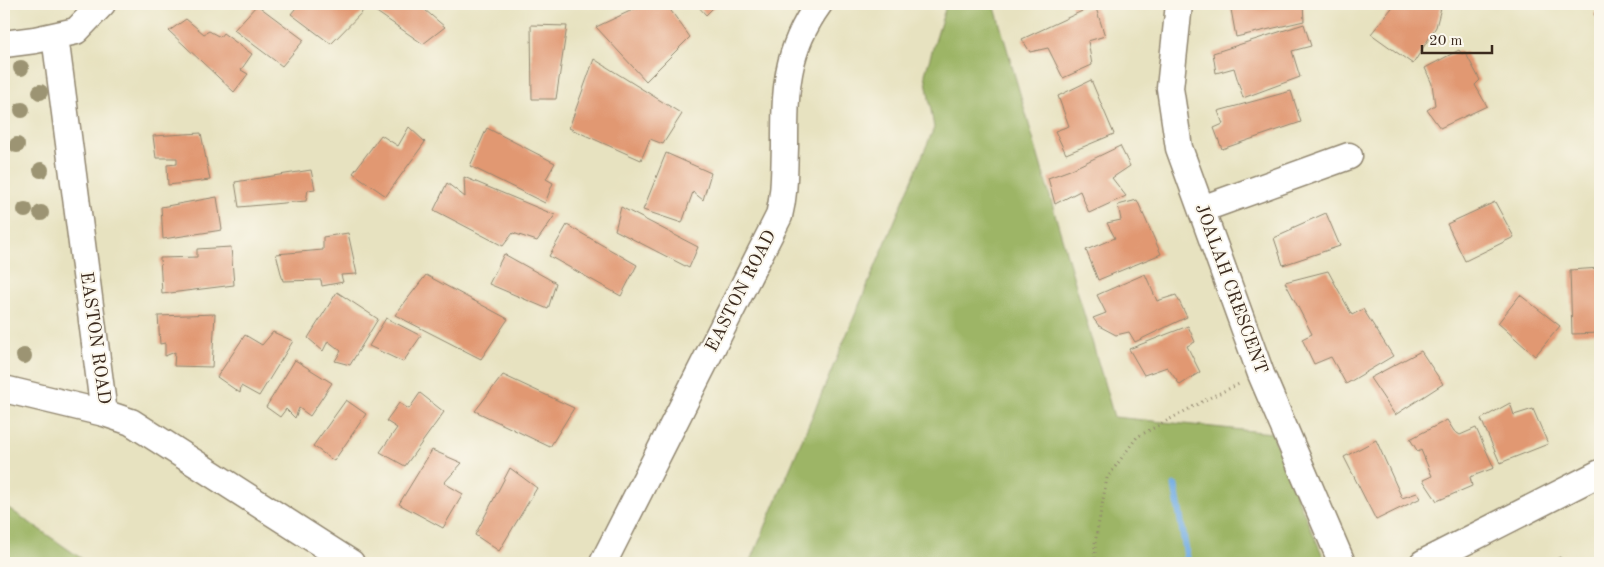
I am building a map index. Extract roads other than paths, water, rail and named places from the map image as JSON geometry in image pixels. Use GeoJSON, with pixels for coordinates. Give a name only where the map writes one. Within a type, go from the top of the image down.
{"type":"FeatureCollection","features":[{"type":"Feature","properties":{"kind":"street"},"geometry":{"type":"LineString","coordinates":[[4,44],[76,31],[102,4]]}},
{"type":"Feature","properties":{"kind":"street","name":"EASTON ROAD"},"geometry":{"type":"LineString","coordinates":[[603,563],[779,216],[784,195],[788,75],[793,52],[807,20],[818,4]]}},
{"type":"Feature","properties":{"kind":"street","name":"JOALAH CRESCENT"},"geometry":{"type":"LineString","coordinates":[[1179,4],[1170,88],[1179,148],[1261,374],[1342,563]]}},
{"type":"Feature","properties":{"kind":"street","name":"EASTON ROAD"},"geometry":{"type":"LineString","coordinates":[[55,36],[104,412],[131,422],[351,563]]}},
{"type":"Feature","properties":{"kind":"street"},"geometry":{"type":"LineString","coordinates":[[1202,209],[1350,156]]}},
{"type":"Feature","properties":{"kind":"street"},"geometry":{"type":"LineString","coordinates":[[4,389],[104,412]]}},
{"type":"Feature","properties":{"kind":"street"},"geometry":{"type":"LineString","coordinates":[[1423,563],[1600,473]]}},
{"type":"Feature","properties":{"kind":"waterway"},"geometry":{"type":"LineString","coordinates":[[1175,486],[1188,563]]}}]}
